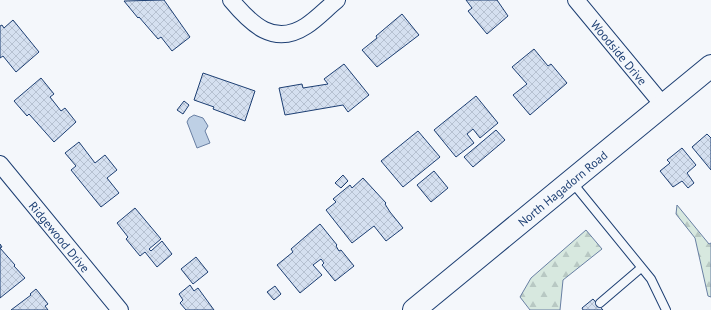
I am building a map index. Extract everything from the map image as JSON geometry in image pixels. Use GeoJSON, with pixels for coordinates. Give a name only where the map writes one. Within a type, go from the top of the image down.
{"type":"FeatureCollection","features":[{"type":"Feature","properties":{"kind":"street"},"geometry":{"type":"LineString","coordinates":[[231,0],[248,20],[265,32],[285,34],[305,26],[337,0]]}},
{"type":"Feature","properties":{"kind":"street","name":"Woodside Drive"},"geometry":{"type":"LineString","coordinates":[[576,0],[663,105]]}},
{"type":"Feature","properties":{"kind":"street","name":"North Hagadorn Road"},"geometry":{"type":"LineString","coordinates":[[414,310],[711,66]]}},
{"type":"Feature","properties":{"kind":"street","name":"Ridgewood Drive"},"geometry":{"type":"LineString","coordinates":[[0,164],[120,310]]}},
{"type":"Feature","properties":{"kind":"lane"},"geometry":{"type":"LineString","coordinates":[[571,181],[651,279],[666,310]]}},
{"type":"Feature","properties":{"kind":"lane"},"geometry":{"type":"LineString","coordinates":[[600,303],[641,268]]}},
{"type":"Feature","properties":{"kind":"green space"},"geometry":{"type":"Polygon","coordinates":[[[677,205],[709,244],[711,243],[711,297],[708,296],[695,238],[676,214],[677,205]]]}},
{"type":"Feature","properties":{"kind":"green space"},"geometry":{"type":"Polygon","coordinates":[[[586,230],[602,249],[563,280],[560,310],[530,310],[520,297],[531,278],[586,230]]]}},
{"type":"Feature","properties":{"kind":"water"},"geometry":{"type":"Polygon","coordinates":[[[194,115],[203,118],[208,126],[205,131],[210,143],[197,148],[187,122],[189,118],[194,115]]]}},
{"type":"Feature","properties":{"kind":"building"},"geometry":{"type":"Polygon","coordinates":[[[164,0],[190,37],[172,51],[161,37],[158,39],[124,1],[164,0]]]}},
{"type":"Feature","properties":{"kind":"building"},"geometry":{"type":"Polygon","coordinates":[[[466,0],[497,0],[508,16],[487,34],[468,11],[472,8],[466,0]]]}},
{"type":"Feature","properties":{"kind":"building"},"geometry":{"type":"Polygon","coordinates":[[[402,14],[419,35],[377,67],[362,50],[402,14]]]}},
{"type":"Feature","properties":{"kind":"building"},"geometry":{"type":"Polygon","coordinates":[[[13,20],[39,52],[16,72],[3,56],[0,58],[0,26],[2,25],[4,28],[13,20]]]}},
{"type":"Feature","properties":{"kind":"building"},"geometry":{"type":"Polygon","coordinates":[[[534,49],[548,66],[551,64],[567,83],[530,115],[513,95],[527,84],[512,67],[534,49]]]}},
{"type":"Feature","properties":{"kind":"building"},"geometry":{"type":"Polygon","coordinates":[[[344,64],[369,95],[348,112],[343,105],[285,115],[279,88],[302,84],[303,88],[328,84],[324,79],[344,64]]]}},
{"type":"Feature","properties":{"kind":"building"},"geometry":{"type":"Polygon","coordinates":[[[203,73],[255,91],[245,121],[194,100],[203,73]]]}},
{"type":"Feature","properties":{"kind":"building"},"geometry":{"type":"Polygon","coordinates":[[[41,78],[54,94],[50,97],[61,111],[65,108],[76,122],[54,142],[29,114],[27,116],[14,101],[41,78]]]}},
{"type":"Feature","properties":{"kind":"building"},"geometry":{"type":"Polygon","coordinates":[[[476,96],[498,123],[480,138],[473,129],[467,134],[474,143],[456,157],[434,130],[476,96]]]}},
{"type":"Feature","properties":{"kind":"building"},"geometry":{"type":"Polygon","coordinates":[[[184,101],[189,105],[183,114],[177,110],[184,101]]]}},
{"type":"Feature","properties":{"kind":"building"},"geometry":{"type":"Polygon","coordinates":[[[496,130],[505,140],[473,167],[464,157],[496,130]]]}},
{"type":"Feature","properties":{"kind":"building"},"geometry":{"type":"Polygon","coordinates":[[[418,131],[440,157],[403,187],[381,161],[418,131]]]}},
{"type":"Feature","properties":{"kind":"building"},"geometry":{"type":"Polygon","coordinates":[[[707,134],[711,138],[711,170],[692,147],[707,134]]]}},
{"type":"Feature","properties":{"kind":"building"},"geometry":{"type":"Polygon","coordinates":[[[79,142],[95,163],[105,155],[117,170],[107,178],[119,193],[101,207],[71,170],[76,166],[65,153],[79,142]]]}},
{"type":"Feature","properties":{"kind":"building"},"geometry":{"type":"Polygon","coordinates":[[[682,148],[696,165],[687,173],[694,183],[688,188],[682,181],[673,187],[660,171],[670,163],[667,160],[682,148]]]}},
{"type":"Feature","properties":{"kind":"building"},"geometry":{"type":"Polygon","coordinates":[[[434,171],[448,188],[431,202],[417,185],[434,171]]]}},
{"type":"Feature","properties":{"kind":"building"},"geometry":{"type":"Polygon","coordinates":[[[343,175],[348,181],[341,188],[335,183],[343,175]]]}},
{"type":"Feature","properties":{"kind":"building"},"geometry":{"type":"Polygon","coordinates":[[[363,178],[386,203],[385,204],[390,212],[403,228],[386,241],[374,226],[352,243],[326,210],[336,202],[333,199],[350,185],[352,188],[363,178]]]}},
{"type":"Feature","properties":{"kind":"building"},"geometry":{"type":"Polygon","coordinates":[[[135,208],[161,239],[149,249],[151,251],[162,241],[172,254],[157,267],[145,252],[140,256],[126,239],[128,237],[117,223],[135,208]]]}},
{"type":"Feature","properties":{"kind":"building"},"geometry":{"type":"Polygon","coordinates":[[[320,224],[337,245],[336,246],[339,251],[341,250],[354,266],[335,281],[322,265],[324,263],[321,259],[313,265],[322,275],[300,293],[277,265],[293,252],[291,249],[320,224]]]}},
{"type":"Feature","properties":{"kind":"building"},"geometry":{"type":"Polygon","coordinates":[[[0,248],[25,278],[0,298],[0,248]]]}},
{"type":"Feature","properties":{"kind":"building"},"geometry":{"type":"Polygon","coordinates":[[[196,257],[208,272],[193,284],[181,269],[196,257]]]}},
{"type":"Feature","properties":{"kind":"building"},"geometry":{"type":"Polygon","coordinates":[[[190,285],[194,291],[198,288],[214,310],[186,310],[180,303],[183,300],[179,294],[190,285]]]}},
{"type":"Feature","properties":{"kind":"building"},"geometry":{"type":"Polygon","coordinates":[[[275,286],[281,294],[274,300],[267,292],[275,286]]]}},
{"type":"Feature","properties":{"kind":"building"},"geometry":{"type":"Polygon","coordinates":[[[36,289],[48,304],[45,306],[48,310],[11,310],[31,295],[30,294],[36,289]]]}},
{"type":"Feature","properties":{"kind":"building"},"geometry":{"type":"Polygon","coordinates":[[[593,299],[603,310],[583,310],[582,308],[593,299]]]}}]}
